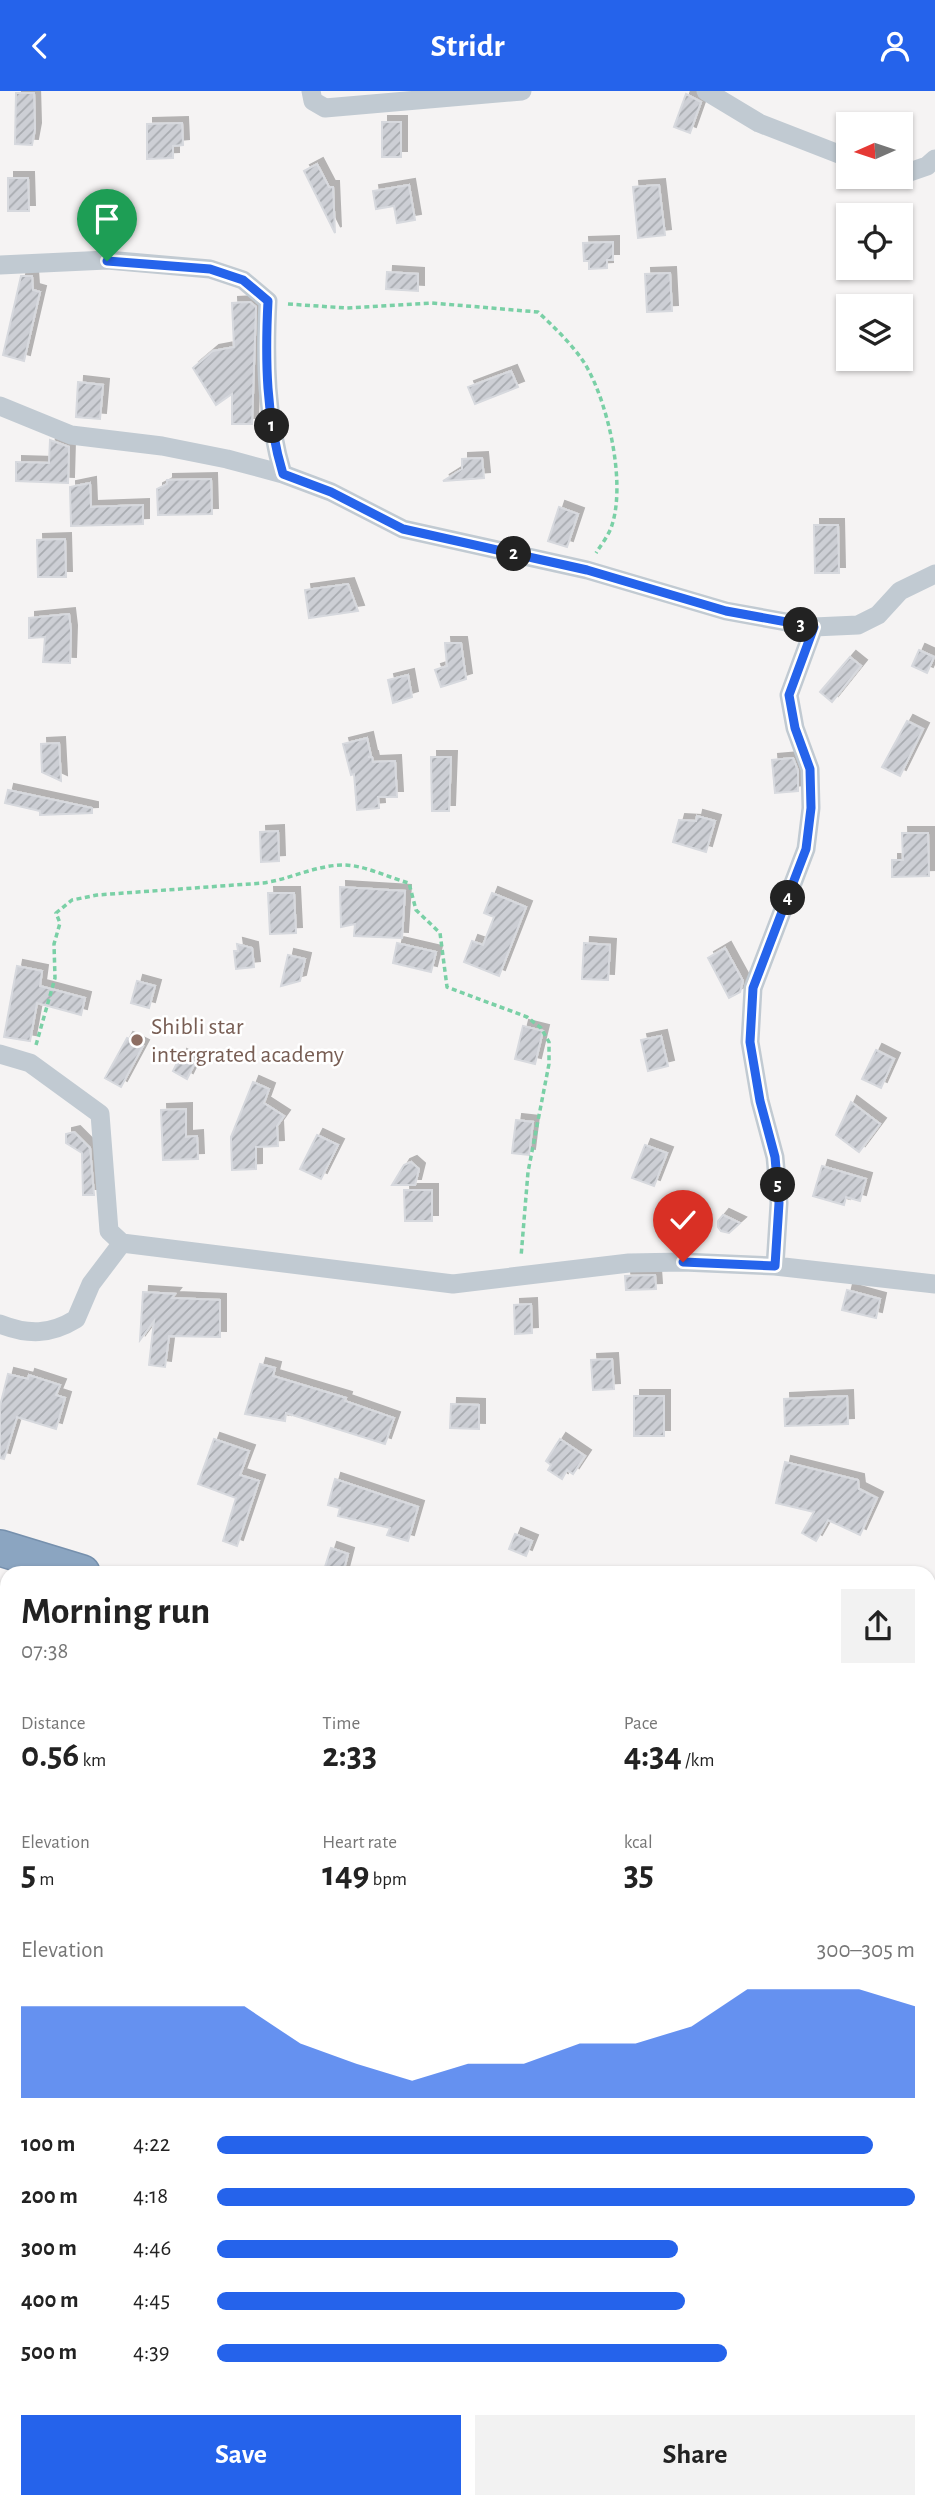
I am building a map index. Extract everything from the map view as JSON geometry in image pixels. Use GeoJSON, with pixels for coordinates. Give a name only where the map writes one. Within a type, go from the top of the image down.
{"type":"FeatureCollection","features":[{"type":"Feature","properties":{"kind":"highway"},"geometry":{"type":"LineString","coordinates":[[0,1548],[59,1566]]}},
{"type":"Feature","properties":{"kind":"street"},"geometry":{"type":"LineString","coordinates":[[311,91],[313,101],[325,109],[522,91]]}},
{"type":"Feature","properties":{"kind":"street"},"geometry":{"type":"LineString","coordinates":[[706,91],[759,123],[836,153]]}},
{"type":"Feature","properties":{"kind":"street"},"geometry":{"type":"LineString","coordinates":[[914,170],[927,166],[935,159]]}},
{"type":"Feature","properties":{"kind":"street"},"geometry":{"type":"LineString","coordinates":[[0,265],[107,261],[210,269],[243,280],[268,301],[267,368],[274,445],[283,474]]}},
{"type":"Feature","properties":{"kind":"street"},"geometry":{"type":"LineString","coordinates":[[0,406],[71,435],[176,449],[283,474],[331,492],[403,529],[587,570],[726,611],[814,627],[858,625],[878,615],[900,591],[935,574]]}},
{"type":"Feature","properties":{"kind":"street"},"geometry":{"type":"LineString","coordinates":[[775,1266],[779,1203],[775,1157],[760,1101],[750,1042],[753,988],[806,849],[811,808],[810,769],[795,728],[789,695],[814,627]]}},
{"type":"Feature","properties":{"kind":"street"},"geometry":{"type":"LineString","coordinates":[[0,1054],[30,1063],[100,1114],[109,1231],[122,1243],[453,1284],[629,1263],[775,1266],[935,1284]]}},
{"type":"Feature","properties":{"kind":"street"},"geometry":{"type":"LineString","coordinates":[[0,1324],[17,1331],[44,1333],[76,1319],[91,1285],[122,1243]]}},
{"type":"Feature","properties":{"kind":"path"},"geometry":{"type":"LineString","coordinates":[[268,301],[301,307],[347,308],[432,303],[538,312],[585,364],[605,416],[614,450],[618,485],[612,526],[587,570]]}},
{"type":"Feature","properties":{"kind":"path"},"geometry":{"type":"LineString","coordinates":[[30,1063],[55,978],[54,944],[60,923],[56,913],[72,900],[97,895],[263,883],[291,879],[305,871],[346,865],[409,883],[416,910],[440,933],[447,987],[527,1017],[541,1028],[549,1042],[549,1064],[528,1172],[517,1278]]}},
{"type":"Feature","properties":{"kind":"building"},"geometry":{"type":"Polygon","coordinates":[[[16,93],[34,93],[35,129],[32,145],[15,144],[16,93]]]}},
{"type":"Feature","properties":{"kind":"building"},"geometry":{"type":"Polygon","coordinates":[[[686,94],[701,102],[690,133],[674,127],[686,94]]]}},
{"type":"Feature","properties":{"kind":"building"},"geometry":{"type":"Polygon","coordinates":[[[382,122],[401,122],[401,157],[382,157],[382,122]]]}},
{"type":"Feature","properties":{"kind":"building"},"geometry":{"type":"Polygon","coordinates":[[[182,123],[183,145],[173,146],[173,158],[147,159],[147,124],[182,123]]]}},
{"type":"Feature","properties":{"kind":"building"},"geometry":{"type":"Polygon","coordinates":[[[317,164],[329,187],[333,187],[335,233],[304,171],[317,164]]]}},
{"type":"Feature","properties":{"kind":"building"},"geometry":{"type":"Polygon","coordinates":[[[8,178],[28,178],[29,211],[8,211],[8,178]]]}},
{"type":"Feature","properties":{"kind":"building"},"geometry":{"type":"Polygon","coordinates":[[[409,185],[415,220],[397,223],[394,206],[376,209],[373,191],[409,185]]]}},
{"type":"Feature","properties":{"kind":"building"},"geometry":{"type":"Polygon","coordinates":[[[659,185],[665,235],[638,238],[633,187],[659,185]]]}},
{"type":"Feature","properties":{"kind":"building"},"geometry":{"type":"Polygon","coordinates":[[[613,242],[613,260],[607,260],[607,268],[589,269],[589,261],[584,261],[583,243],[613,242]]]}},
{"type":"Feature","properties":{"kind":"building"},"geometry":{"type":"Polygon","coordinates":[[[387,272],[418,274],[418,291],[386,289],[387,272]]]}},
{"type":"Feature","properties":{"kind":"building"},"geometry":{"type":"Polygon","coordinates":[[[670,273],[672,311],[647,312],[645,274],[670,273]]]}},
{"type":"Feature","properties":{"kind":"building"},"geometry":{"type":"Polygon","coordinates":[[[21,276],[32,276],[33,290],[40,292],[24,361],[3,355],[21,276]]]}},
{"type":"Feature","properties":{"kind":"building"},"geometry":{"type":"Polygon","coordinates":[[[250,302],[256,307],[252,424],[232,424],[232,394],[216,405],[193,368],[213,351],[234,347],[232,303],[250,302]]]}},
{"type":"Feature","properties":{"kind":"building"},"geometry":{"type":"Polygon","coordinates":[[[511,371],[518,387],[475,404],[468,387],[511,371]]]}},
{"type":"Feature","properties":{"kind":"building"},"geometry":{"type":"Polygon","coordinates":[[[78,382],[103,385],[100,419],[76,417],[78,382]]]}},
{"type":"Feature","properties":{"kind":"building"},"geometry":{"type":"Polygon","coordinates":[[[50,440],[69,447],[68,483],[16,481],[16,462],[49,463],[50,440]]]}},
{"type":"Feature","properties":{"kind":"building"},"geometry":{"type":"Polygon","coordinates":[[[482,458],[484,478],[443,481],[462,469],[462,459],[482,458]]]}},
{"type":"Feature","properties":{"kind":"building"},"geometry":{"type":"Polygon","coordinates":[[[211,479],[212,514],[158,515],[157,489],[167,484],[167,480],[211,479]]]}},
{"type":"Feature","properties":{"kind":"building"},"geometry":{"type":"Polygon","coordinates":[[[90,483],[91,507],[143,505],[143,524],[71,526],[70,487],[90,483]]]}},
{"type":"Feature","properties":{"kind":"building"},"geometry":{"type":"Polygon","coordinates":[[[559,507],[578,514],[567,547],[548,541],[559,507]]]}},
{"type":"Feature","properties":{"kind":"building"},"geometry":{"type":"Polygon","coordinates":[[[814,525],[838,525],[839,573],[815,573],[814,525]]]}},
{"type":"Feature","properties":{"kind":"building"},"geometry":{"type":"Polygon","coordinates":[[[65,539],[66,577],[38,577],[37,540],[65,539]]]}},
{"type":"Feature","properties":{"kind":"building"},"geometry":{"type":"Polygon","coordinates":[[[348,584],[358,611],[309,618],[305,590],[348,584]]]}},
{"type":"Feature","properties":{"kind":"building"},"geometry":{"type":"Polygon","coordinates":[[[69,614],[70,663],[43,662],[45,637],[29,638],[29,618],[69,614]]]}},
{"type":"Feature","properties":{"kind":"building"},"geometry":{"type":"Polygon","coordinates":[[[445,643],[461,643],[466,679],[441,687],[435,670],[447,666],[445,643]]]}},
{"type":"Feature","properties":{"kind":"building"},"geometry":{"type":"Polygon","coordinates":[[[919,650],[934,657],[927,673],[912,666],[919,650]]]}},
{"type":"Feature","properties":{"kind":"building"},"geometry":{"type":"Polygon","coordinates":[[[850,657],[861,666],[832,702],[820,692],[850,657]]]}},
{"type":"Feature","properties":{"kind":"building"},"geometry":{"type":"Polygon","coordinates":[[[408,675],[412,697],[393,703],[388,680],[408,675]]]}},
{"type":"Feature","properties":{"kind":"building"},"geometry":{"type":"Polygon","coordinates":[[[907,721],[923,729],[900,776],[882,767],[907,721]]]}},
{"type":"Feature","properties":{"kind":"building"},"geometry":{"type":"Polygon","coordinates":[[[367,738],[371,756],[368,757],[372,757],[373,762],[395,761],[397,797],[378,797],[379,808],[357,810],[354,774],[351,775],[343,744],[367,738]]]}},
{"type":"Feature","properties":{"kind":"building"},"geometry":{"type":"Polygon","coordinates":[[[59,743],[61,781],[42,772],[41,744],[59,743]]]}},
{"type":"Feature","properties":{"kind":"building"},"geometry":{"type":"Polygon","coordinates":[[[431,757],[451,757],[449,811],[432,811],[431,757]]]}},
{"type":"Feature","properties":{"kind":"building"},"geometry":{"type":"Polygon","coordinates":[[[793,758],[798,771],[798,791],[775,793],[772,760],[793,758]]]}},
{"type":"Feature","properties":{"kind":"building"},"geometry":{"type":"Polygon","coordinates":[[[8,790],[92,808],[92,813],[40,815],[40,811],[5,803],[8,790]]]}},
{"type":"Feature","properties":{"kind":"building"},"geometry":{"type":"Polygon","coordinates":[[[697,816],[715,821],[706,852],[673,842],[679,820],[696,821],[697,816]]]}},
{"type":"Feature","properties":{"kind":"building"},"geometry":{"type":"Polygon","coordinates":[[[278,831],[279,861],[261,862],[260,832],[278,831]]]}},
{"type":"Feature","properties":{"kind":"building"},"geometry":{"type":"Polygon","coordinates":[[[902,833],[928,833],[929,876],[892,877],[892,860],[903,860],[902,833]]]}},
{"type":"Feature","properties":{"kind":"building"},"geometry":{"type":"Polygon","coordinates":[[[340,887],[405,891],[402,938],[354,936],[355,924],[341,927],[340,887]]]}},
{"type":"Feature","properties":{"kind":"building"},"geometry":{"type":"Polygon","coordinates":[[[268,893],[294,893],[296,933],[270,934],[268,893]]]}},
{"type":"Feature","properties":{"kind":"building"},"geometry":{"type":"Polygon","coordinates":[[[492,893],[526,907],[499,976],[464,962],[472,941],[483,945],[494,917],[484,913],[492,893]]]}},
{"type":"Feature","properties":{"kind":"building"},"geometry":{"type":"Polygon","coordinates":[[[397,943],[436,952],[431,972],[393,963],[397,943]]]}},
{"type":"Feature","properties":{"kind":"building"},"geometry":{"type":"Polygon","coordinates":[[[584,943],[610,945],[608,980],[582,979],[584,943]]]}},
{"type":"Feature","properties":{"kind":"building"},"geometry":{"type":"Polygon","coordinates":[[[237,944],[252,948],[254,967],[236,969],[234,951],[238,951],[237,944]]]}},
{"type":"Feature","properties":{"kind":"building"},"geometry":{"type":"Polygon","coordinates":[[[725,948],[743,981],[740,992],[729,998],[708,958],[725,948]]]}},
{"type":"Feature","properties":{"kind":"building"},"geometry":{"type":"Polygon","coordinates":[[[288,955],[305,959],[300,981],[281,986],[288,955]]]}},
{"type":"Feature","properties":{"kind":"building"},"geometry":{"type":"Polygon","coordinates":[[[17,966],[42,971],[40,986],[85,998],[81,1015],[37,1003],[30,1041],[4,1037],[17,966]]]}},
{"type":"Feature","properties":{"kind":"building"},"geometry":{"type":"Polygon","coordinates":[[[137,981],[155,986],[149,1008],[131,1003],[137,981]]]}},
{"type":"Feature","properties":{"kind":"building"},"geometry":{"type":"Polygon","coordinates":[[[523,1026],[543,1031],[535,1064],[515,1059],[523,1026]]]}},
{"type":"Feature","properties":{"kind":"building"},"geometry":{"type":"Polygon","coordinates":[[[661,1036],[668,1066],[648,1071],[641,1040],[661,1036]]]}},
{"type":"Feature","properties":{"kind":"building"},"geometry":{"type":"Polygon","coordinates":[[[127,1038],[143,1046],[121,1087],[105,1078],[127,1038]]]}},
{"type":"Feature","properties":{"kind":"building"},"geometry":{"type":"Polygon","coordinates":[[[876,1050],[894,1059],[881,1088],[862,1079],[876,1050]]]}},
{"type":"Feature","properties":{"kind":"building"},"geometry":{"type":"Polygon","coordinates":[[[181,1055],[195,1063],[187,1079],[173,1071],[181,1055]]]}},
{"type":"Feature","properties":{"kind":"building"},"geometry":{"type":"Polygon","coordinates":[[[253,1082],[269,1089],[264,1103],[284,1116],[277,1126],[278,1146],[256,1147],[256,1169],[232,1170],[231,1137],[253,1082]]]}},
{"type":"Feature","properties":{"kind":"building"},"geometry":{"type":"Polygon","coordinates":[[[851,1102],[880,1124],[859,1152],[836,1135],[851,1102]]]}},
{"type":"Feature","properties":{"kind":"building"},"geometry":{"type":"Polygon","coordinates":[[[186,1109],[186,1137],[197,1136],[198,1159],[163,1160],[161,1110],[186,1109]]]}},
{"type":"Feature","properties":{"kind":"building"},"geometry":{"type":"Polygon","coordinates":[[[516,1120],[533,1122],[529,1155],[512,1153],[516,1120]]]}},
{"type":"Feature","properties":{"kind":"building"},"geometry":{"type":"Polygon","coordinates":[[[74,1132],[90,1148],[94,1195],[83,1195],[82,1153],[66,1143],[66,1134],[74,1132]]]}},
{"type":"Feature","properties":{"kind":"building"},"geometry":{"type":"Polygon","coordinates":[[[317,1135],[338,1145],[321,1179],[300,1169],[317,1135]]]}},
{"type":"Feature","properties":{"kind":"building"},"geometry":{"type":"Polygon","coordinates":[[[645,1145],[667,1153],[654,1186],[632,1178],[645,1145]]]}},
{"type":"Feature","properties":{"kind":"building"},"geometry":{"type":"Polygon","coordinates":[[[411,1162],[419,1169],[415,1185],[392,1185],[404,1165],[411,1162]]]}},
{"type":"Feature","properties":{"kind":"building"},"geometry":{"type":"Polygon","coordinates":[[[822,1166],[866,1179],[860,1201],[846,1197],[844,1205],[813,1196],[822,1166]]]}},
{"type":"Feature","properties":{"kind":"building"},"geometry":{"type":"Polygon","coordinates":[[[404,1190],[432,1190],[432,1221],[405,1221],[404,1190]]]}},
{"type":"Feature","properties":{"kind":"building"},"geometry":{"type":"Polygon","coordinates":[[[723,1215],[740,1223],[729,1233],[718,1227],[718,1221],[723,1215]]]}},
{"type":"Feature","properties":{"kind":"building"},"geometry":{"type":"Polygon","coordinates":[[[655,1275],[656,1289],[626,1290],[625,1276],[655,1275]]]}},
{"type":"Feature","properties":{"kind":"building"},"geometry":{"type":"Polygon","coordinates":[[[847,1290],[880,1299],[876,1318],[842,1310],[847,1290]]]}},
{"type":"Feature","properties":{"kind":"building"},"geometry":{"type":"Polygon","coordinates":[[[143,1292],[175,1294],[172,1298],[220,1300],[220,1337],[169,1336],[165,1367],[149,1365],[154,1321],[140,1340],[143,1292]]]}},
{"type":"Feature","properties":{"kind":"building"},"geometry":{"type":"Polygon","coordinates":[[[531,1304],[532,1333],[515,1334],[514,1305],[531,1304]]]}},
{"type":"Feature","properties":{"kind":"building"},"geometry":{"type":"Polygon","coordinates":[[[612,1359],[614,1389],[593,1390],[591,1360],[612,1359]]]}},
{"type":"Feature","properties":{"kind":"building"},"geometry":{"type":"Polygon","coordinates":[[[260,1364],[275,1368],[273,1376],[346,1398],[345,1401],[394,1418],[385,1444],[286,1413],[285,1421],[245,1414],[260,1364]]]}},
{"type":"Feature","properties":{"kind":"building"},"geometry":{"type":"Polygon","coordinates":[[[8,1374],[28,1379],[29,1375],[60,1385],[56,1395],[65,1398],[56,1429],[17,1417],[4,1459],[0,1458],[0,1406],[8,1374]]]}},
{"type":"Feature","properties":{"kind":"building"},"geometry":{"type":"Polygon","coordinates":[[[634,1396],[664,1396],[664,1436],[634,1436],[634,1396]]]}},
{"type":"Feature","properties":{"kind":"building"},"geometry":{"type":"Polygon","coordinates":[[[847,1396],[848,1424],[785,1426],[784,1399],[847,1396]]]}},
{"type":"Feature","properties":{"kind":"building"},"geometry":{"type":"Polygon","coordinates":[[[451,1404],[479,1405],[479,1429],[450,1428],[451,1404]]]}},
{"type":"Feature","properties":{"kind":"building"},"geometry":{"type":"Polygon","coordinates":[[[214,1439],[249,1451],[240,1475],[259,1481],[237,1546],[223,1541],[236,1498],[198,1484],[214,1439]]]}},
{"type":"Feature","properties":{"kind":"building"},"geometry":{"type":"Polygon","coordinates":[[[560,1439],[585,1456],[573,1474],[567,1470],[562,1479],[548,1470],[551,1465],[546,1461],[560,1439]]]}},
{"type":"Feature","properties":{"kind":"building"},"geometry":{"type":"Polygon","coordinates":[[[785,1462],[858,1480],[859,1489],[877,1498],[860,1535],[828,1520],[816,1541],[802,1533],[814,1512],[776,1503],[785,1462]]]}},
{"type":"Feature","properties":{"kind":"building"},"geometry":{"type":"Polygon","coordinates":[[[335,1479],[418,1507],[408,1541],[387,1535],[390,1528],[338,1516],[340,1508],[328,1505],[335,1479]]]}},
{"type":"Feature","properties":{"kind":"building"},"geometry":{"type":"Polygon","coordinates":[[[515,1534],[532,1541],[526,1556],[509,1549],[515,1534]]]}},
{"type":"Feature","properties":{"kind":"building"},"geometry":{"type":"Polygon","coordinates":[[[331,1548],[348,1554],[345,1566],[325,1566],[331,1548]]]}},
{"type":"Feature","properties":{"kind":"place","name":"Shibli star intergrated academy"},"geometry":{"type":"Point","coordinates":[137,1040]}},
{"type":"Feature","properties":{"kind":"route"},"geometry":{"type":"LineString","coordinates":[[107,261],[210,269],[243,280],[268,301],[266,355],[274,445],[283,474],[331,492],[403,529],[587,570],[726,611],[814,627],[789,695],[795,728],[810,769],[811,808],[806,849],[753,988],[750,1042],[760,1101],[775,1157],[779,1203],[775,1266],[683,1262]]}}]}
